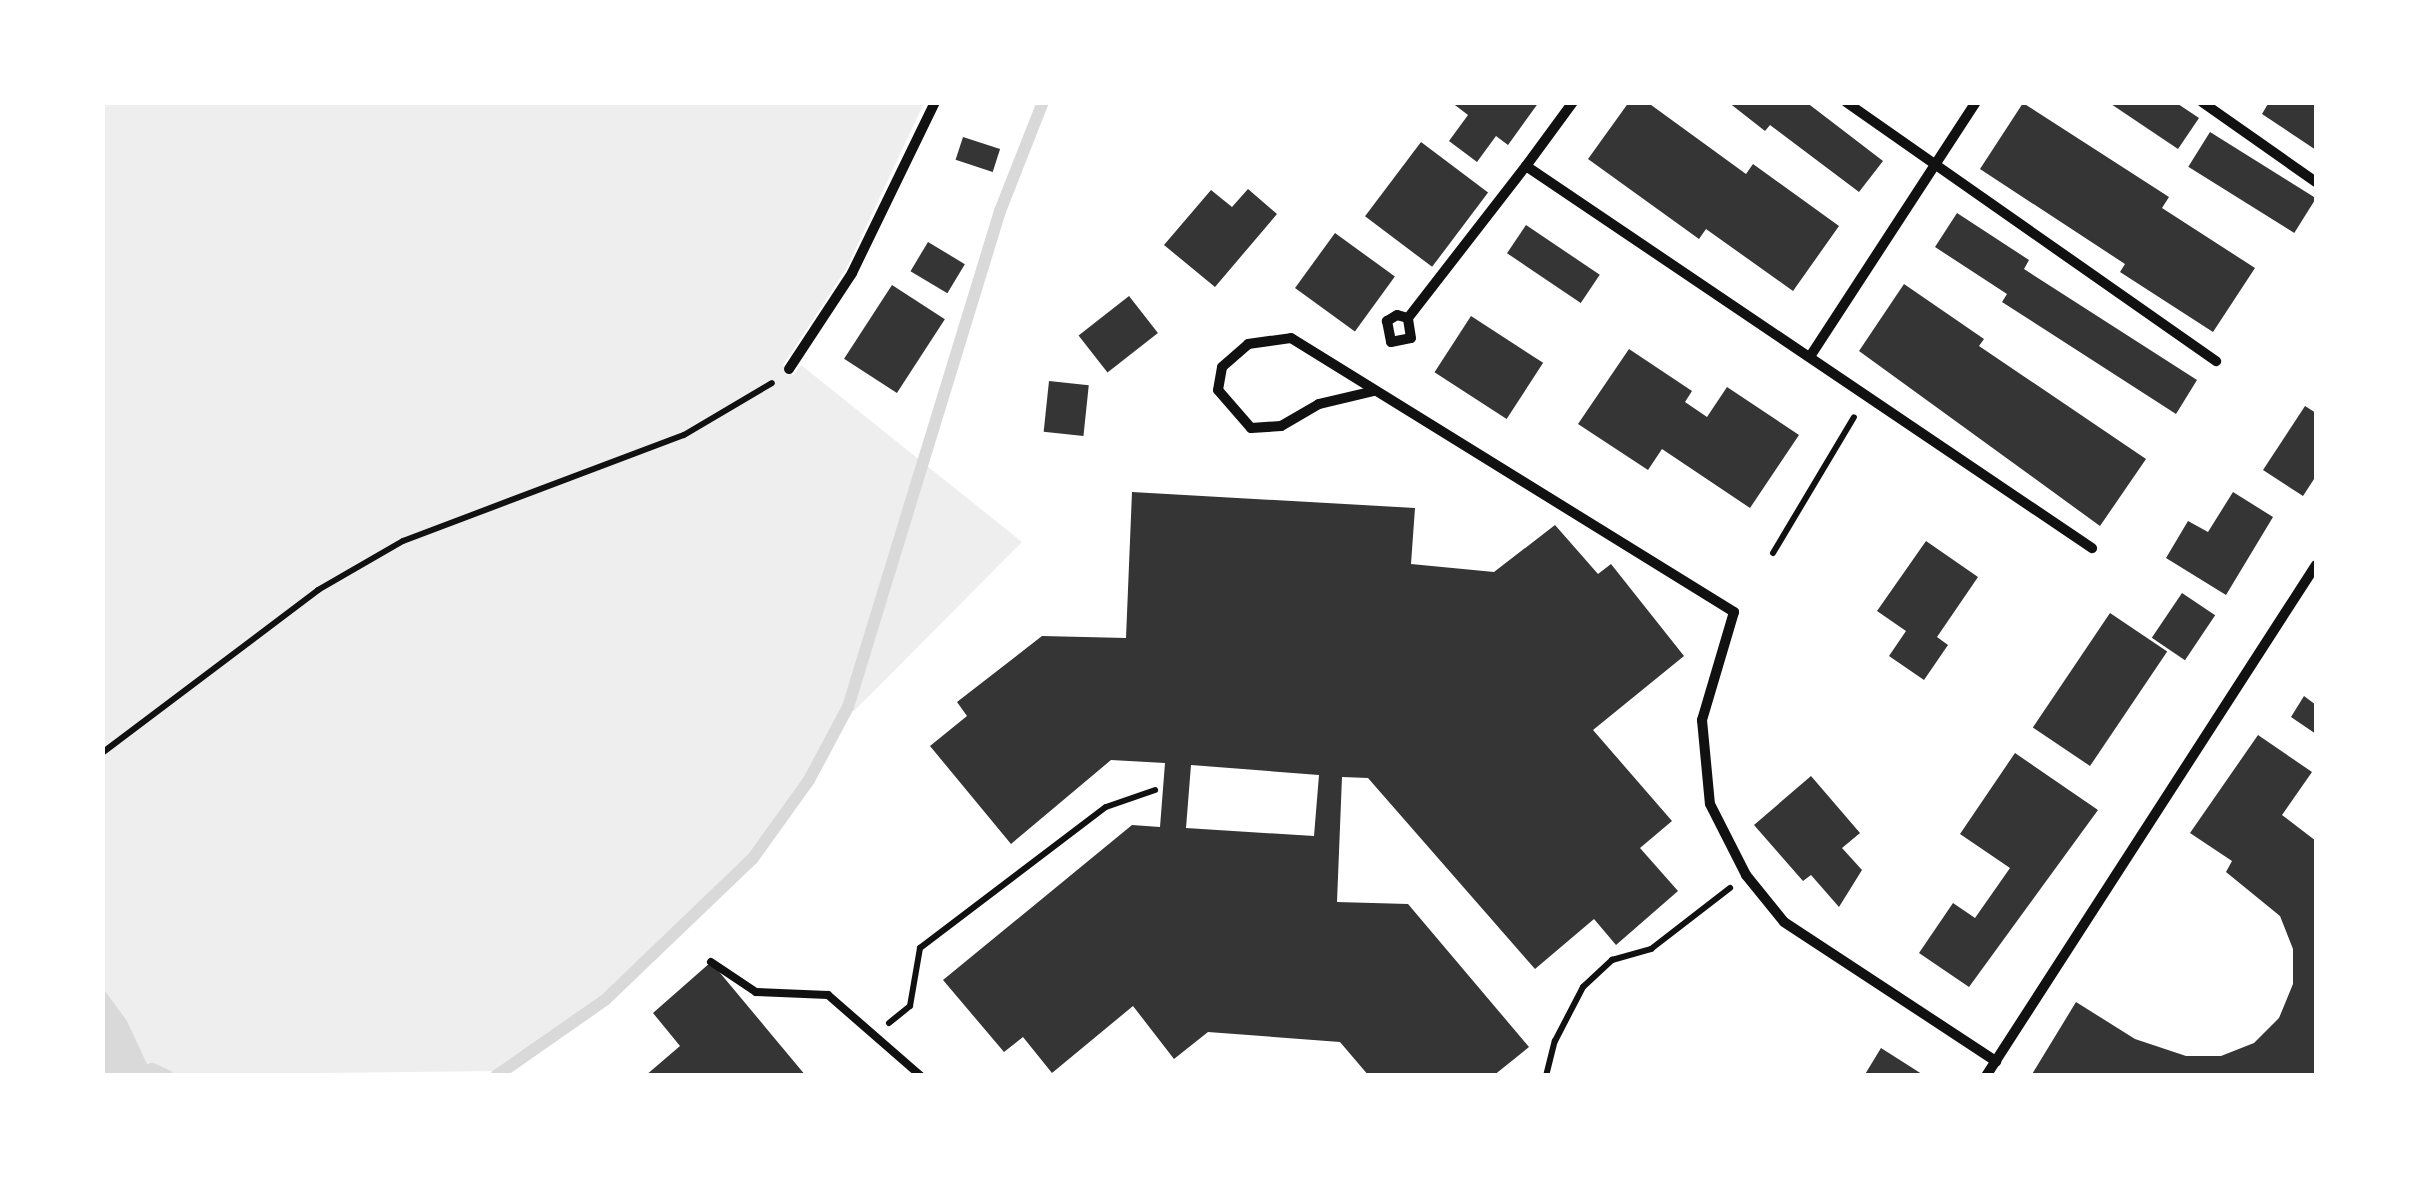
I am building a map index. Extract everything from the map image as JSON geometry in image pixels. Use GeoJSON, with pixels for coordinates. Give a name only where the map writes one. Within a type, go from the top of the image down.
{"type":"FeatureCollection","features":[{"type":"Feature","properties":{"kind":"street"},"geometry":{"type":"LineString","coordinates":[[789,370],[852,273],[935,102]]}},
{"type":"Feature","properties":{"kind":"street"},"geometry":{"type":"LineString","coordinates":[[1408,318],[1573,102]]}},
{"type":"Feature","properties":{"kind":"street"},"geometry":{"type":"LineString","coordinates":[[1846,102],[2216,361]]}},
{"type":"Feature","properties":{"kind":"street"},"geometry":{"type":"LineString","coordinates":[[1811,355],[1976,102]]}},
{"type":"Feature","properties":{"kind":"street"},"geometry":{"type":"LineString","coordinates":[[2202,102],[2316,182]]}},
{"type":"Feature","properties":{"kind":"street"},"geometry":{"type":"LineString","coordinates":[[1526,166],[2092,548]]}},
{"type":"Feature","properties":{"kind":"street"},"geometry":{"type":"LineString","coordinates":[[1374,391],[1319,404],[1280,426],[1251,428],[1218,390],[1222,367],[1248,344],[1268,338],[1291,338],[1734,612],[1702,720],[1710,804],[1746,875],[1784,922],[1996,1061]]}},
{"type":"Feature","properties":{"kind":"street"},"geometry":{"type":"LineString","coordinates":[[1986,1076],[2316,565]]}},
{"type":"Feature","properties":{"kind":"lane"},"geometry":{"type":"LineString","coordinates":[[711,962],[756,992],[828,995],[921,1076]]}},
{"type":"Feature","properties":{"kind":"path"},"geometry":{"type":"LineString","coordinates":[[102,753],[318,590],[402,541],[684,434],[789,370]]}},
{"type":"Feature","properties":{"kind":"path"},"geometry":{"type":"LineString","coordinates":[[1773,554],[1868,394]]}},
{"type":"Feature","properties":{"kind":"path"},"geometry":{"type":"LineString","coordinates":[[876,1033],[910,1006],[920,948],[1106,807],[1155,790]]}},
{"type":"Feature","properties":{"kind":"path"},"geometry":{"type":"LineString","coordinates":[[1546,1076],[1555,1040],[1584,987],[1612,960],[1651,948],[1746,875]]}},
{"type":"Feature","properties":{"kind":"shaded area"},"geometry":{"type":"Polygon","coordinates":[[[102,103],[924,103],[846,269],[783,365],[793,375],[801,365],[1022,542],[854,711],[844,706],[806,778],[750,856],[603,998],[498,1071],[152,1075],[103,987],[102,103]]]}},
{"type":"Feature","properties":{"kind":"shaded area"},"geometry":{"type":"Polygon","coordinates":[[[102,987],[127,1021],[152,1075],[103,1075],[102,987]]]}},
{"type":"Feature","properties":{"kind":"building"},"geometry":{"type":"Polygon","coordinates":[[[1451,102],[1539,102],[1508,145],[1496,136],[1477,162],[1449,141],[1468,115],[1451,102]]]}},
{"type":"Feature","properties":{"kind":"building"},"geometry":{"type":"Polygon","coordinates":[[[1629,102],[1647,102],[1746,174],[1753,164],[1839,226],[1793,291],[1706,229],[1699,239],[1588,159],[1629,102]]]}},
{"type":"Feature","properties":{"kind":"building"},"geometry":{"type":"Polygon","coordinates":[[[1728,102],[1806,102],[1883,161],[1859,192],[1770,125],[1765,131],[1728,102]]]}},
{"type":"Feature","properties":{"kind":"building"},"geometry":{"type":"Polygon","coordinates":[[[2108,102],[2175,102],[2199,118],[2178,149],[2108,102]]]}},
{"type":"Feature","properties":{"kind":"building"},"geometry":{"type":"Polygon","coordinates":[[[2269,102],[2316,102],[2316,150],[2262,114],[2269,102]]]}},
{"type":"Feature","properties":{"kind":"building"},"geometry":{"type":"Polygon","coordinates":[[[2023,103],[2169,197],[2162,208],[2255,268],[2213,332],[2120,272],[2125,264],[1980,169],[2023,103]]]}},
{"type":"Feature","properties":{"kind":"building"},"geometry":{"type":"Polygon","coordinates":[[[2210,132],[2316,198],[2294,233],[2188,167],[2210,132]]]}},
{"type":"Feature","properties":{"kind":"building"},"geometry":{"type":"Polygon","coordinates":[[[963,137],[1000,149],[993,172],[956,160],[963,137]]]}},
{"type":"Feature","properties":{"kind":"building"},"geometry":{"type":"Polygon","coordinates":[[[1421,142],[1488,193],[1432,267],[1365,216],[1421,142]]]}},
{"type":"Feature","properties":{"kind":"building"},"geometry":{"type":"Polygon","coordinates":[[[1248,189],[1277,214],[1215,287],[1164,245],[1211,190],[1232,207],[1248,189]]]}},
{"type":"Feature","properties":{"kind":"building"},"geometry":{"type":"Polygon","coordinates":[[[1957,213],[2029,260],[2024,269],[2197,380],[2176,414],[2002,302],[2007,294],[1935,247],[1957,213]]]}},
{"type":"Feature","properties":{"kind":"building"},"geometry":{"type":"Polygon","coordinates":[[[1526,225],[1600,275],[1581,303],[1507,253],[1526,225]]]}},
{"type":"Feature","properties":{"kind":"building"},"geometry":{"type":"Polygon","coordinates":[[[1335,233],[1395,276],[1355,332],[1295,288],[1335,233]]]}},
{"type":"Feature","properties":{"kind":"building"},"geometry":{"type":"Polygon","coordinates":[[[928,242],[965,264],[947,293],[910,271],[928,242]]]}},
{"type":"Feature","properties":{"kind":"building"},"geometry":{"type":"Polygon","coordinates":[[[1904,284],[1984,339],[1979,346],[2146,459],[2100,526],[1859,351],[1904,284]]]}},
{"type":"Feature","properties":{"kind":"building"},"geometry":{"type":"Polygon","coordinates":[[[892,285],[945,319],[897,393],[844,359],[892,285]]]}},
{"type":"Feature","properties":{"kind":"building"},"geometry":{"type":"Polygon","coordinates":[[[1129,296],[1158,333],[1108,372],[1079,335],[1129,296]]]}},
{"type":"Feature","properties":{"kind":"building"},"geometry":{"type":"Polygon","coordinates":[[[1471,316],[1543,363],[1507,419],[1435,372],[1471,316]]]}},
{"type":"Feature","properties":{"kind":"building"},"geometry":{"type":"Polygon","coordinates":[[[1629,349],[1692,391],[1685,402],[1707,417],[1727,387],[1799,435],[1750,508],[1662,449],[1648,470],[1578,424],[1629,349]]]}},
{"type":"Feature","properties":{"kind":"building"},"geometry":{"type":"Polygon","coordinates":[[[1049,381],[1089,385],[1083,436],[1044,432],[1049,381]]]}},
{"type":"Feature","properties":{"kind":"building"},"geometry":{"type":"Polygon","coordinates":[[[2305,406],[2316,413],[2316,476],[2303,496],[2263,470],[2305,406]]]}},
{"type":"Feature","properties":{"kind":"building"},"geometry":{"type":"Polygon","coordinates":[[[1132,492],[1415,508],[1411,564],[1494,572],[1555,525],[1598,574],[1611,564],[1684,656],[1593,730],[1672,821],[1640,848],[1678,891],[1616,945],[1594,919],[1535,969],[1368,778],[1342,777],[1337,902],[1408,904],[1529,1047],[1493,1076],[1369,1076],[1340,1042],[1208,1032],[1174,1059],[1133,1006],[1052,1073],[1023,1037],[1004,1052],[943,980],[1132,825],[1160,827],[1165,763],[1111,760],[1011,844],[930,746],[967,716],[957,702],[1042,636],[1126,638],[1132,492]],[[1191,765],[1186,828],[1314,836],[1319,775],[1191,765]]]}},
{"type":"Feature","properties":{"kind":"building"},"geometry":{"type":"Polygon","coordinates":[[[2233,492],[2273,517],[2226,595],[2166,558],[2188,521],[2208,532],[2233,492]]]}},
{"type":"Feature","properties":{"kind":"building"},"geometry":{"type":"Polygon","coordinates":[[[1926,541],[1978,577],[1937,637],[1948,645],[1924,680],[1889,656],[1906,631],[1877,611],[1926,541]]]}},
{"type":"Feature","properties":{"kind":"building"},"geometry":{"type":"Polygon","coordinates":[[[2182,593],[2215,615],[2185,660],[2152,638],[2182,593]]]}},
{"type":"Feature","properties":{"kind":"building"},"geometry":{"type":"Polygon","coordinates":[[[2110,613],[2167,652],[2090,766],[2033,727],[2110,613]]]}},
{"type":"Feature","properties":{"kind":"building"},"geometry":{"type":"Polygon","coordinates":[[[2304,696],[2316,705],[2316,734],[2291,717],[2304,696]]]}},
{"type":"Feature","properties":{"kind":"building"},"geometry":{"type":"Polygon","coordinates":[[[2258,735],[2312,772],[2282,815],[2316,841],[2316,1076],[2031,1076],[2076,1002],[2135,1039],[2186,1056],[2221,1056],[2254,1043],[2279,1018],[2293,984],[2293,949],[2280,916],[2226,872],[2232,861],[2190,833],[2258,735]]]}},
{"type":"Feature","properties":{"kind":"building"},"geometry":{"type":"Polygon","coordinates":[[[2015,753],[2098,810],[1969,987],[1919,953],[1953,903],[1975,918],[2010,868],[1960,834],[2015,753]]]}},
{"type":"Feature","properties":{"kind":"building"},"geometry":{"type":"Polygon","coordinates":[[[1811,776],[1860,833],[1842,848],[1862,870],[1839,907],[1811,875],[1803,881],[1754,825],[1811,776]]]}},
{"type":"Feature","properties":{"kind":"building"},"geometry":{"type":"Polygon","coordinates":[[[711,962],[806,1076],[645,1076],[680,1046],[653,1013],[711,962]]]}},
{"type":"Feature","properties":{"kind":"building"},"geometry":{"type":"Polygon","coordinates":[[[1881,1048],[1925,1076],[1864,1076],[1881,1048]]]}},
{"type":"Feature","properties":{"kind":"waterway"},"geometry":{"type":"LineString","coordinates":[[496,1076],[605,1000],[753,858],[809,780],[848,707],[1000,211],[1043,102]]}},
{"type":"Feature","properties":{"kind":"waterway"},"geometry":{"type":"LineString","coordinates":[[138,1076],[152,1069],[168,1076]]}}]}
